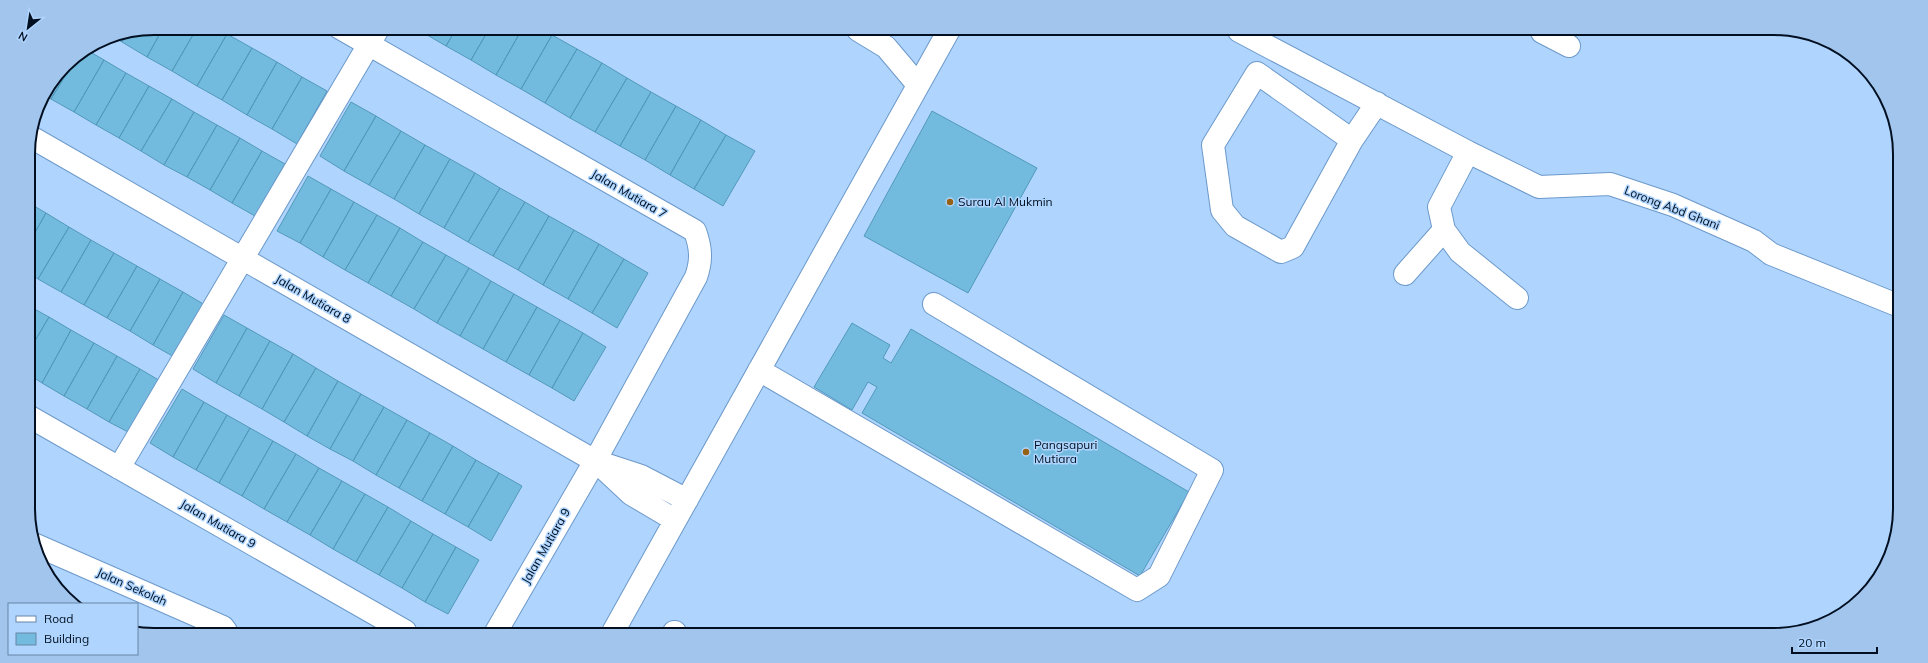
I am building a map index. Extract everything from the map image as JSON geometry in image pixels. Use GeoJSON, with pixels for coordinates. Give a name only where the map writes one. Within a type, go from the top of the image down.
{"type":"FeatureCollection","features":[{"type":"Feature","properties":{"kind":"street"},"geometry":{"type":"LineString","coordinates":[[866,35],[886,47],[918,85]]}},
{"type":"Feature","properties":{"kind":"street"},"geometry":{"type":"LineString","coordinates":[[615,628],[946,35]]}},
{"type":"Feature","properties":{"kind":"street","name":"Lorong Abd Ghani"},"geometry":{"type":"LineString","coordinates":[[1247,35],[1442,139],[1539,187],[1610,184],[1673,206],[1754,241],[1771,254],[1893,303]]}},
{"type":"Feature","properties":{"kind":"street"},"geometry":{"type":"LineString","coordinates":[[1548,35],[1569,46]]}},
{"type":"Feature","properties":{"kind":"street"},"geometry":{"type":"LineString","coordinates":[[119,468],[374,37]]}},
{"type":"Feature","properties":{"kind":"street","name":"Jalan Mutiara 7"},"geometry":{"type":"LineString","coordinates":[[374,37],[695,231],[700,245],[701,258],[696,277],[595,461]]}},
{"type":"Feature","properties":{"kind":"street"},"geometry":{"type":"LineString","coordinates":[[1352,140],[1257,73],[1213,145],[1222,210],[1235,226],[1281,252],[1293,248],[1352,140],[1378,104]]}},
{"type":"Feature","properties":{"kind":"street","name":"Jalan Mutiara 8"},"geometry":{"type":"LineString","coordinates":[[36,140],[595,461],[641,476],[687,500]]}},
{"type":"Feature","properties":{"kind":"street"},"geometry":{"type":"LineString","coordinates":[[1468,152],[1439,207],[1444,230],[1460,252],[1517,298]]}},
{"type":"Feature","properties":{"kind":"street"},"geometry":{"type":"LineString","coordinates":[[1405,274],[1444,230]]}},
{"type":"Feature","properties":{"kind":"street"},"geometry":{"type":"LineString","coordinates":[[759,370],[1137,590],[1159,576],[1212,470],[934,304]]}},
{"type":"Feature","properties":{"kind":"street","name":"Jalan Mutiara 9"},"geometry":{"type":"LineString","coordinates":[[35,420],[401,628]]}},
{"type":"Feature","properties":{"kind":"street","name":"Jalan Mutiara 8"},"geometry":{"type":"LineString","coordinates":[[595,461],[631,494],[675,520]]}},
{"type":"Feature","properties":{"kind":"street","name":"Jalan Mutiara 9"},"geometry":{"type":"LineString","coordinates":[[498,628],[595,461]]}},
{"type":"Feature","properties":{"kind":"street","name":"Jalan Sekolah"},"geometry":{"type":"LineString","coordinates":[[41,547],[223,628]]}},
{"type":"Feature","properties":{"kind":"building"},"geometry":{"type":"Polygon","coordinates":[[[159,35],[147,57],[122,42],[124,39],[130,37],[159,35]]]}},
{"type":"Feature","properties":{"kind":"building"},"geometry":{"type":"Polygon","coordinates":[[[159,35],[193,35],[172,71],[147,57],[159,35]]]}},
{"type":"Feature","properties":{"kind":"building"},"geometry":{"type":"Polygon","coordinates":[[[193,35],[226,35],[197,86],[172,71],[193,35]]]}},
{"type":"Feature","properties":{"kind":"building"},"geometry":{"type":"Polygon","coordinates":[[[226,35],[252,48],[222,100],[197,86],[226,35]]]}},
{"type":"Feature","properties":{"kind":"building"},"geometry":{"type":"Polygon","coordinates":[[[427,35],[452,35],[446,46],[427,35]]]}},
{"type":"Feature","properties":{"kind":"building"},"geometry":{"type":"Polygon","coordinates":[[[452,35],[486,35],[471,60],[446,46],[452,35]]]}},
{"type":"Feature","properties":{"kind":"building"},"geometry":{"type":"Polygon","coordinates":[[[486,35],[519,35],[496,75],[471,60],[486,35]]]}},
{"type":"Feature","properties":{"kind":"building"},"geometry":{"type":"Polygon","coordinates":[[[519,35],[552,35],[521,89],[496,75],[519,35]]]}},
{"type":"Feature","properties":{"kind":"building"},"geometry":{"type":"Polygon","coordinates":[[[552,35],[577,49],[545,103],[521,89],[552,35]]]}},
{"type":"Feature","properties":{"kind":"building"},"geometry":{"type":"Polygon","coordinates":[[[252,48],[277,62],[247,115],[222,100],[252,48]]]}},
{"type":"Feature","properties":{"kind":"building"},"geometry":{"type":"Polygon","coordinates":[[[577,49],[602,63],[570,118],[545,103],[577,49]]]}},
{"type":"Feature","properties":{"kind":"building"},"geometry":{"type":"Polygon","coordinates":[[[92,53],[104,60],[74,112],[51,99],[67,72],[81,60],[92,53]]]}},
{"type":"Feature","properties":{"kind":"building"},"geometry":{"type":"Polygon","coordinates":[[[104,60],[126,73],[96,125],[74,112],[104,60]]]}},
{"type":"Feature","properties":{"kind":"building"},"geometry":{"type":"Polygon","coordinates":[[[277,62],[302,77],[272,129],[247,115],[277,62]]]}},
{"type":"Feature","properties":{"kind":"building"},"geometry":{"type":"Polygon","coordinates":[[[602,63],[627,78],[595,132],[570,118],[602,63]]]}},
{"type":"Feature","properties":{"kind":"building"},"geometry":{"type":"Polygon","coordinates":[[[67,72],[51,99],[49,98],[67,72]]]}},
{"type":"Feature","properties":{"kind":"building"},"geometry":{"type":"Polygon","coordinates":[[[126,73],[149,86],[119,138],[96,125],[126,73]]]}},
{"type":"Feature","properties":{"kind":"building"},"geometry":{"type":"Polygon","coordinates":[[[302,77],[327,91],[297,144],[272,129],[302,77]]]}},
{"type":"Feature","properties":{"kind":"building"},"geometry":{"type":"Polygon","coordinates":[[[627,78],[651,92],[620,146],[595,132],[627,78]]]}},
{"type":"Feature","properties":{"kind":"building"},"geometry":{"type":"Polygon","coordinates":[[[149,86],[172,99],[141,151],[119,138],[149,86]]]}},
{"type":"Feature","properties":{"kind":"building"},"geometry":{"type":"Polygon","coordinates":[[[651,92],[676,106],[645,160],[620,146],[651,92]]]}},
{"type":"Feature","properties":{"kind":"building"},"geometry":{"type":"Polygon","coordinates":[[[172,99],[194,112],[164,165],[141,151],[172,99]]]}},
{"type":"Feature","properties":{"kind":"building"},"geometry":{"type":"Polygon","coordinates":[[[351,102],[376,116],[344,171],[320,156],[351,102]]]}},
{"type":"Feature","properties":{"kind":"building"},"geometry":{"type":"Polygon","coordinates":[[[676,106],[701,120],[670,175],[645,160],[676,106]]]}},
{"type":"Feature","properties":{"kind":"building","name":"Surau Al Mukmin"},"geometry":{"type":"Polygon","coordinates":[[[932,111],[1037,168],[968,293],[864,236],[932,111]]]}},
{"type":"Feature","properties":{"kind":"building"},"geometry":{"type":"Polygon","coordinates":[[[194,112],[217,125],[187,177],[164,165],[194,112]]]}},
{"type":"Feature","properties":{"kind":"building"},"geometry":{"type":"Polygon","coordinates":[[[376,116],[401,131],[369,185],[344,171],[376,116]]]}},
{"type":"Feature","properties":{"kind":"building"},"geometry":{"type":"Polygon","coordinates":[[[701,120],[726,135],[694,189],[670,175],[701,120]]]}},
{"type":"Feature","properties":{"kind":"building"},"geometry":{"type":"Polygon","coordinates":[[[217,125],[240,138],[210,190],[187,177],[217,125]]]}},
{"type":"Feature","properties":{"kind":"building"},"geometry":{"type":"Polygon","coordinates":[[[401,131],[425,145],[394,199],[369,185],[401,131]]]}},
{"type":"Feature","properties":{"kind":"building"},"geometry":{"type":"Polygon","coordinates":[[[726,135],[755,151],[723,206],[694,189],[726,135]]]}},
{"type":"Feature","properties":{"kind":"building"},"geometry":{"type":"Polygon","coordinates":[[[240,138],[262,151],[232,203],[210,190],[240,138]]]}},
{"type":"Feature","properties":{"kind":"building"},"geometry":{"type":"Polygon","coordinates":[[[425,145],[450,159],[419,214],[394,199],[425,145]]]}},
{"type":"Feature","properties":{"kind":"building"},"geometry":{"type":"Polygon","coordinates":[[[262,151],[285,164],[255,216],[232,203],[262,151]]]}},
{"type":"Feature","properties":{"kind":"building"},"geometry":{"type":"Polygon","coordinates":[[[450,159],[475,173],[444,228],[419,214],[450,159]]]}},
{"type":"Feature","properties":{"kind":"building"},"geometry":{"type":"Polygon","coordinates":[[[475,173],[500,188],[468,242],[444,228],[475,173]]]}},
{"type":"Feature","properties":{"kind":"building"},"geometry":{"type":"Polygon","coordinates":[[[308,176],[331,189],[300,243],[277,231],[308,176]]]}},
{"type":"Feature","properties":{"kind":"building"},"geometry":{"type":"Polygon","coordinates":[[[500,188],[525,202],[493,256],[468,242],[500,188]]]}},
{"type":"Feature","properties":{"kind":"building"},"geometry":{"type":"Polygon","coordinates":[[[331,189],[354,202],[323,257],[300,243],[331,189]]]}},
{"type":"Feature","properties":{"kind":"building"},"geometry":{"type":"Polygon","coordinates":[[[354,202],[377,215],[345,270],[323,257],[354,202]]]}},
{"type":"Feature","properties":{"kind":"building"},"geometry":{"type":"Polygon","coordinates":[[[525,202],[549,216],[518,270],[493,256],[525,202]]]}},
{"type":"Feature","properties":{"kind":"building"},"geometry":{"type":"Polygon","coordinates":[[[35,207],[46,213],[35,232],[35,207]]]}},
{"type":"Feature","properties":{"kind":"building"},"geometry":{"type":"Polygon","coordinates":[[[46,213],[69,227],[38,279],[35,277],[35,232],[46,213]]]}},
{"type":"Feature","properties":{"kind":"building"},"geometry":{"type":"Polygon","coordinates":[[[377,215],[400,228],[368,283],[345,270],[377,215]]]}},
{"type":"Feature","properties":{"kind":"building"},"geometry":{"type":"Polygon","coordinates":[[[549,216],[574,230],[543,285],[518,270],[549,216]]]}},
{"type":"Feature","properties":{"kind":"building"},"geometry":{"type":"Polygon","coordinates":[[[69,227],[91,240],[61,292],[38,279],[69,227]]]}},
{"type":"Feature","properties":{"kind":"building"},"geometry":{"type":"Polygon","coordinates":[[[400,228],[423,242],[391,296],[368,283],[400,228]]]}},
{"type":"Feature","properties":{"kind":"building"},"geometry":{"type":"Polygon","coordinates":[[[574,230],[599,244],[568,299],[543,285],[574,230]]]}},
{"type":"Feature","properties":{"kind":"building"},"geometry":{"type":"Polygon","coordinates":[[[91,240],[114,253],[84,305],[61,292],[91,240]]]}},
{"type":"Feature","properties":{"kind":"building"},"geometry":{"type":"Polygon","coordinates":[[[423,242],[446,255],[414,309],[391,296],[423,242]]]}},
{"type":"Feature","properties":{"kind":"building"},"geometry":{"type":"Polygon","coordinates":[[[599,244],[624,259],[592,313],[568,299],[599,244]]]}},
{"type":"Feature","properties":{"kind":"building"},"geometry":{"type":"Polygon","coordinates":[[[114,253],[137,266],[107,318],[84,305],[114,253]]]}},
{"type":"Feature","properties":{"kind":"building"},"geometry":{"type":"Polygon","coordinates":[[[446,255],[469,268],[437,323],[414,309],[446,255]]]}},
{"type":"Feature","properties":{"kind":"building"},"geometry":{"type":"Polygon","coordinates":[[[624,259],[648,273],[617,328],[592,313],[624,259]]]}},
{"type":"Feature","properties":{"kind":"building"},"geometry":{"type":"Polygon","coordinates":[[[137,266],[160,279],[130,331],[107,318],[137,266]]]}},
{"type":"Feature","properties":{"kind":"building"},"geometry":{"type":"Polygon","coordinates":[[[469,268],[491,281],[460,336],[437,323],[469,268]]]}},
{"type":"Feature","properties":{"kind":"building"},"geometry":{"type":"Polygon","coordinates":[[[160,279],[183,292],[153,345],[130,331],[160,279]]]}},
{"type":"Feature","properties":{"kind":"building"},"geometry":{"type":"Polygon","coordinates":[[[491,281],[514,294],[483,349],[460,336],[491,281]]]}},
{"type":"Feature","properties":{"kind":"building"},"geometry":{"type":"Polygon","coordinates":[[[183,292],[205,305],[176,358],[153,345],[183,292]]]}},
{"type":"Feature","properties":{"kind":"building"},"geometry":{"type":"Polygon","coordinates":[[[514,294],[537,307],[506,362],[483,349],[514,294]]]}},
{"type":"Feature","properties":{"kind":"building"},"geometry":{"type":"Polygon","coordinates":[[[537,307],[560,320],[529,375],[506,362],[537,307]]]}},
{"type":"Feature","properties":{"kind":"building"},"geometry":{"type":"Polygon","coordinates":[[[35,309],[49,317],[35,341],[35,309]]]}},
{"type":"Feature","properties":{"kind":"building"},"geometry":{"type":"Polygon","coordinates":[[[224,315],[247,328],[216,383],[193,369],[224,315]]]}},
{"type":"Feature","properties":{"kind":"building"},"geometry":{"type":"Polygon","coordinates":[[[49,317],[71,330],[42,383],[35,378],[35,341],[49,317]]]}},
{"type":"Feature","properties":{"kind":"building"},"geometry":{"type":"Polygon","coordinates":[[[560,320],[583,333],[552,388],[529,375],[560,320]]]}},
{"type":"Feature","properties":{"kind":"building","name":"Pangsapuri Mutiara"},"geometry":{"type":"Polygon","coordinates":[[[852,323],[890,345],[883,358],[891,363],[911,329],[1189,492],[1140,576],[862,413],[877,387],[868,382],[852,410],[814,387],[852,323]]]}},
{"type":"Feature","properties":{"kind":"building"},"geometry":{"type":"Polygon","coordinates":[[[247,328],[270,341],[239,396],[216,383],[247,328]]]}},
{"type":"Feature","properties":{"kind":"building"},"geometry":{"type":"Polygon","coordinates":[[[71,330],[94,343],[64,396],[42,383],[71,330]]]}},
{"type":"Feature","properties":{"kind":"building"},"geometry":{"type":"Polygon","coordinates":[[[583,333],[606,347],[574,401],[552,388],[583,333]]]}},
{"type":"Feature","properties":{"kind":"building"},"geometry":{"type":"Polygon","coordinates":[[[270,341],[293,354],[262,409],[239,396],[270,341]]]}},
{"type":"Feature","properties":{"kind":"building"},"geometry":{"type":"Polygon","coordinates":[[[94,343],[117,356],[87,409],[64,396],[94,343]]]}},
{"type":"Feature","properties":{"kind":"building"},"geometry":{"type":"Polygon","coordinates":[[[293,354],[316,368],[284,422],[262,409],[293,354]]]}},
{"type":"Feature","properties":{"kind":"building"},"geometry":{"type":"Polygon","coordinates":[[[117,356],[140,369],[109,422],[87,409],[117,356]]]}},
{"type":"Feature","properties":{"kind":"building"},"geometry":{"type":"Polygon","coordinates":[[[316,368],[338,381],[307,436],[284,422],[316,368]]]}},
{"type":"Feature","properties":{"kind":"building"},"geometry":{"type":"Polygon","coordinates":[[[140,369],[162,382],[132,434],[109,422],[140,369]]]}},
{"type":"Feature","properties":{"kind":"building"},"geometry":{"type":"Polygon","coordinates":[[[338,381],[361,394],[330,449],[307,436],[338,381]]]}},
{"type":"Feature","properties":{"kind":"building"},"geometry":{"type":"Polygon","coordinates":[[[182,389],[204,402],[173,457],[150,443],[182,389]]]}},
{"type":"Feature","properties":{"kind":"building"},"geometry":{"type":"Polygon","coordinates":[[[361,394],[384,407],[353,461],[330,449],[361,394]]]}},
{"type":"Feature","properties":{"kind":"building"},"geometry":{"type":"Polygon","coordinates":[[[204,402],[227,415],[196,470],[173,457],[204,402]]]}},
{"type":"Feature","properties":{"kind":"building"},"geometry":{"type":"Polygon","coordinates":[[[384,407],[407,420],[376,475],[353,461],[384,407]]]}},
{"type":"Feature","properties":{"kind":"building"},"geometry":{"type":"Polygon","coordinates":[[[227,415],[250,428],[219,483],[196,470],[227,415]]]}},
{"type":"Feature","properties":{"kind":"building"},"geometry":{"type":"Polygon","coordinates":[[[407,420],[430,433],[399,488],[376,475],[407,420]]]}},
{"type":"Feature","properties":{"kind":"building"},"geometry":{"type":"Polygon","coordinates":[[[250,428],[273,441],[242,496],[219,483],[250,428]]]}},
{"type":"Feature","properties":{"kind":"building"},"geometry":{"type":"Polygon","coordinates":[[[430,433],[453,446],[422,501],[399,488],[430,433]]]}},
{"type":"Feature","properties":{"kind":"building"},"geometry":{"type":"Polygon","coordinates":[[[273,441],[296,454],[264,509],[242,496],[273,441]]]}},
{"type":"Feature","properties":{"kind":"building"},"geometry":{"type":"Polygon","coordinates":[[[453,446],[476,460],[445,514],[422,501],[453,446]]]}},
{"type":"Feature","properties":{"kind":"building"},"geometry":{"type":"Polygon","coordinates":[[[296,454],[319,468],[287,522],[264,509],[296,454]]]}},
{"type":"Feature","properties":{"kind":"building"},"geometry":{"type":"Polygon","coordinates":[[[476,460],[499,473],[468,527],[445,514],[476,460]]]}},
{"type":"Feature","properties":{"kind":"building"},"geometry":{"type":"Polygon","coordinates":[[[319,468],[342,481],[310,535],[287,522],[319,468]]]}},
{"type":"Feature","properties":{"kind":"building"},"geometry":{"type":"Polygon","coordinates":[[[499,473],[522,486],[491,541],[468,527],[499,473]]]}},
{"type":"Feature","properties":{"kind":"building"},"geometry":{"type":"Polygon","coordinates":[[[342,481],[365,494],[333,549],[310,535],[342,481]]]}},
{"type":"Feature","properties":{"kind":"building"},"geometry":{"type":"Polygon","coordinates":[[[365,494],[388,507],[356,562],[333,549],[365,494]]]}},
{"type":"Feature","properties":{"kind":"building"},"geometry":{"type":"Polygon","coordinates":[[[388,507],[411,521],[379,575],[356,562],[388,507]]]}},
{"type":"Feature","properties":{"kind":"building"},"geometry":{"type":"Polygon","coordinates":[[[411,521],[433,534],[402,588],[379,575],[411,521]]]}},
{"type":"Feature","properties":{"kind":"building"},"geometry":{"type":"Polygon","coordinates":[[[433,534],[456,547],[425,602],[402,588],[433,534]]]}},
{"type":"Feature","properties":{"kind":"building"},"geometry":{"type":"Polygon","coordinates":[[[456,547],[479,560],[448,614],[425,602],[456,547]]]}},
{"type":"Feature","properties":{"kind":"place","name":"Surau Al Mukmin"},"geometry":{"type":"Point","coordinates":[950,202]}},
{"type":"Feature","properties":{"kind":"place","name":"Pangsapuri Mutiara"},"geometry":{"type":"Point","coordinates":[1026,452]}}]}
